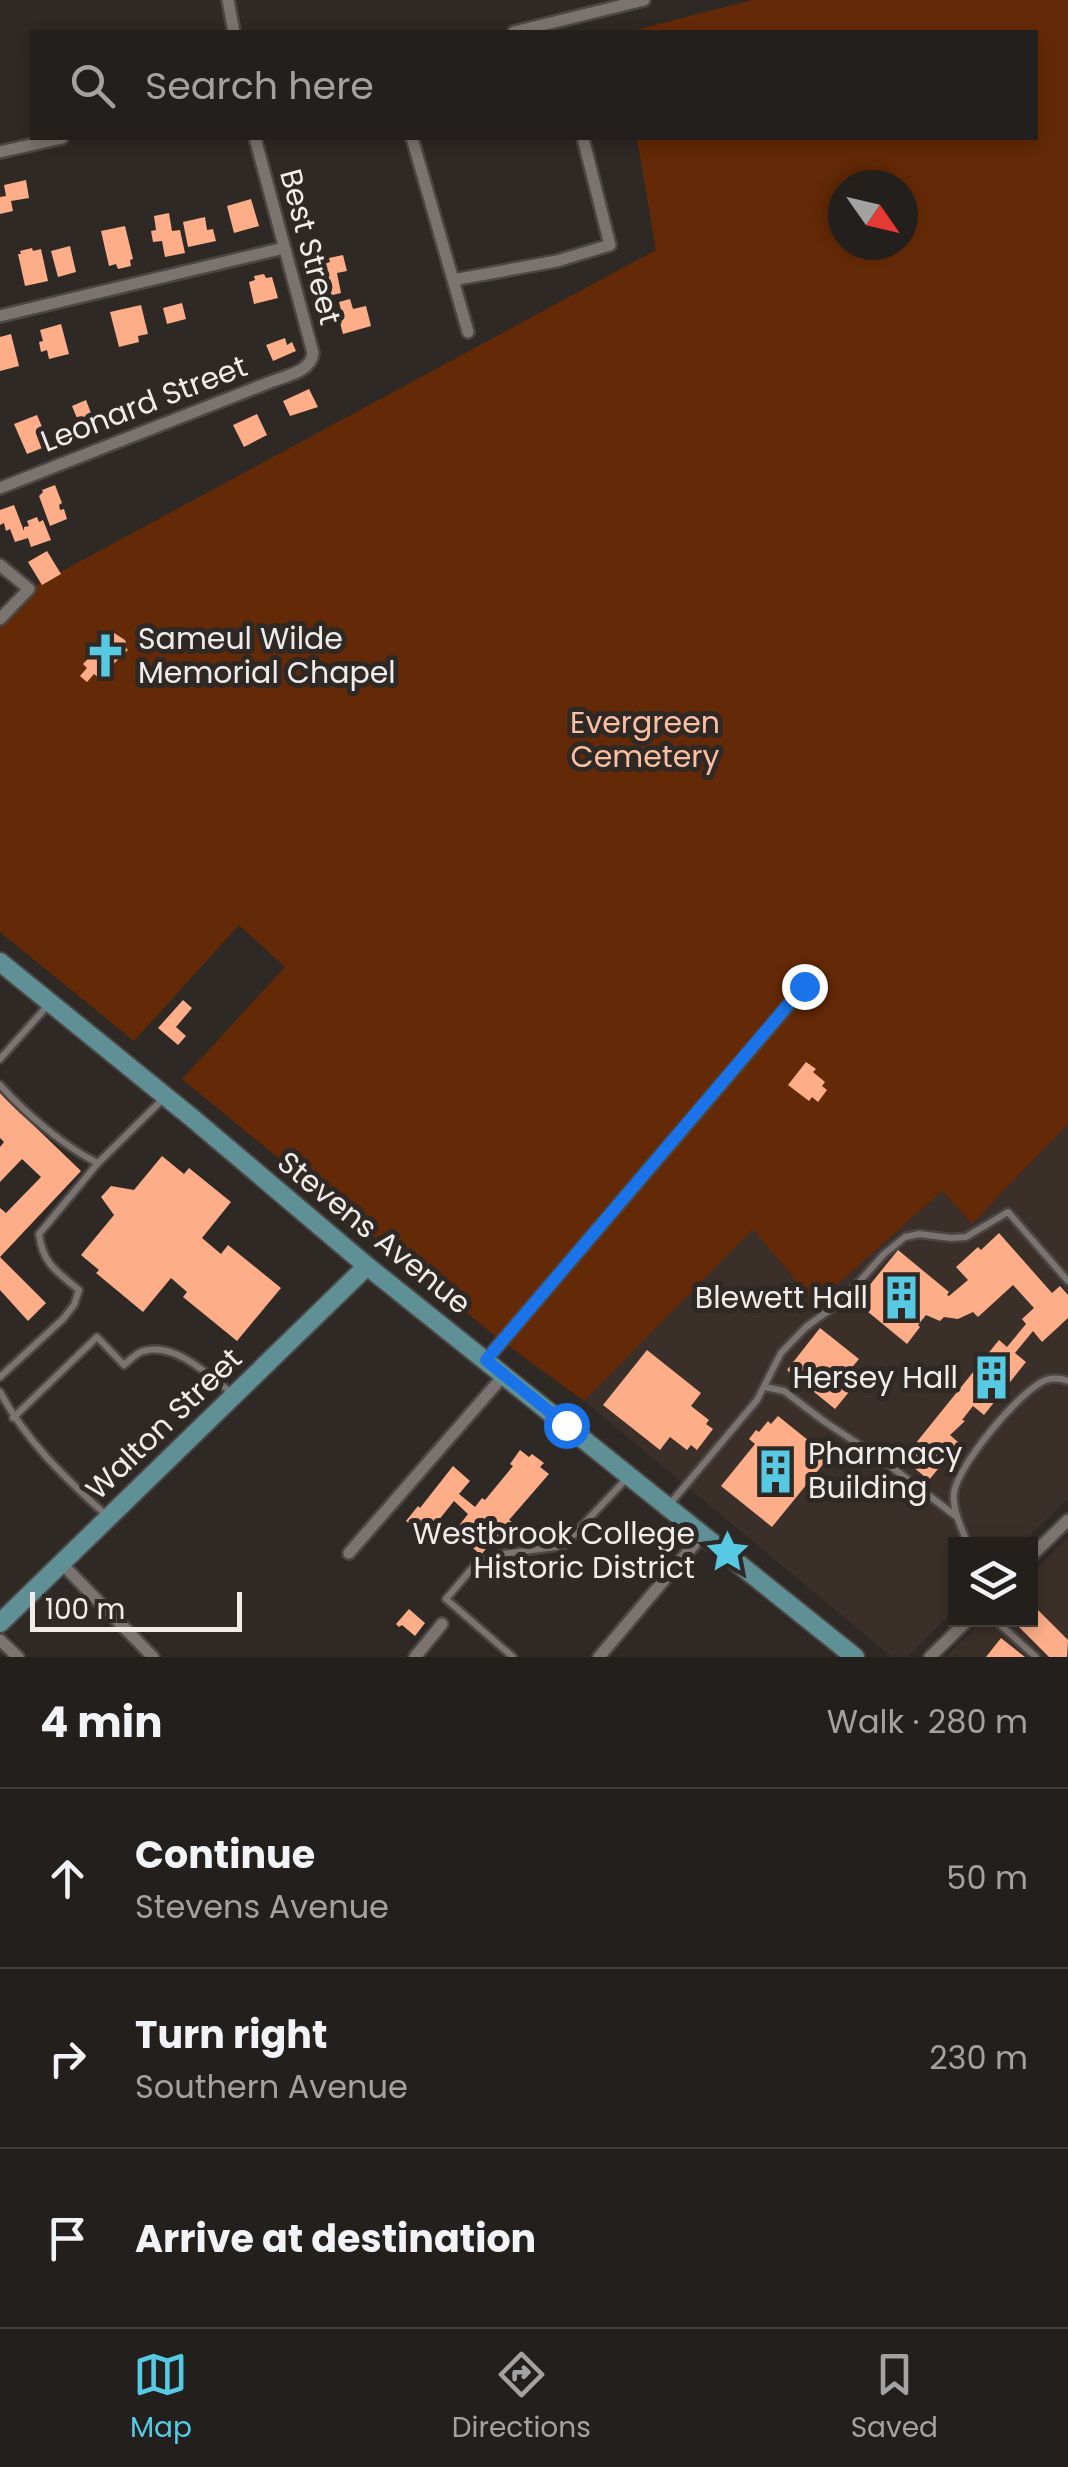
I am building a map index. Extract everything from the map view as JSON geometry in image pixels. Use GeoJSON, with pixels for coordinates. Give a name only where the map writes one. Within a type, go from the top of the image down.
{"type":"FeatureCollection","features":[{"type":"Feature","properties":{"kind":"main road","name":"Stevens Avenue"},"geometry":{"type":"LineString","coordinates":[[0,962],[367,1266],[855,1657]]}},
{"type":"Feature","properties":{"kind":"main road","name":"Walton Street"},"geometry":{"type":"LineString","coordinates":[[0,1623],[367,1266]]}},
{"type":"Feature","properties":{"kind":"street"},"geometry":{"type":"LineString","coordinates":[[228,0],[234,30]]}},
{"type":"Feature","properties":{"kind":"street"},"geometry":{"type":"LineString","coordinates":[[554,28],[622,2],[644,0]]}},
{"type":"Feature","properties":{"kind":"street"},"geometry":{"type":"LineString","coordinates":[[0,152],[53,140]]}},
{"type":"Feature","properties":{"kind":"street","name":"Best Street"},"geometry":{"type":"LineString","coordinates":[[256,140],[313,353],[306,368]]}},
{"type":"Feature","properties":{"kind":"street"},"geometry":{"type":"LineString","coordinates":[[413,140],[468,332]]}},
{"type":"Feature","properties":{"kind":"street"},"geometry":{"type":"LineString","coordinates":[[454,280],[557,261],[610,245],[584,140]]}},
{"type":"Feature","properties":{"kind":"street"},"geometry":{"type":"LineString","coordinates":[[0,316],[284,248]]}},
{"type":"Feature","properties":{"kind":"street","name":"Leonard Street"},"geometry":{"type":"LineString","coordinates":[[0,488],[306,368]]}},
{"type":"Feature","properties":{"kind":"street"},"geometry":{"type":"LineString","coordinates":[[0,565],[29,589],[0,619]]}},
{"type":"Feature","properties":{"kind":"street"},"geometry":{"type":"LineString","coordinates":[[486,1360],[804,986]]}},
{"type":"Feature","properties":{"kind":"street"},"geometry":{"type":"LineString","coordinates":[[349,1553],[505,1374]]}},
{"type":"Feature","properties":{"kind":"street"},"geometry":{"type":"LineString","coordinates":[[1038,1549],[1068,1520]]}},
{"type":"Feature","properties":{"kind":"street"},"geometry":{"type":"LineString","coordinates":[[598,1657],[704,1534]]}},
{"type":"Feature","properties":{"kind":"street"},"geometry":{"type":"LineString","coordinates":[[62,1564],[152,1657]]}},
{"type":"Feature","properties":{"kind":"street"},"geometry":{"type":"LineString","coordinates":[[415,1657],[442,1624]]}},
{"type":"Feature","properties":{"kind":"street"},"geometry":{"type":"LineString","coordinates":[[930,1657],[961,1627]]}},
{"type":"Feature","properties":{"kind":"street"},"geometry":{"type":"LineString","coordinates":[[0,1640],[18,1657]]}},
{"type":"Feature","properties":{"kind":"lane"},"geometry":{"type":"LineString","coordinates":[[0,1059],[50,1003]]}},
{"type":"Feature","properties":{"kind":"lane"},"geometry":{"type":"LineString","coordinates":[[0,1085],[80,1155],[98,1163]]}},
{"type":"Feature","properties":{"kind":"lane"},"geometry":{"type":"LineString","coordinates":[[0,1376],[74,1305],[78,1290],[42,1255],[38,1234],[98,1163],[165,1097]]}},
{"type":"Feature","properties":{"kind":"lane"},"geometry":{"type":"LineString","coordinates":[[668,1506],[757,1400],[780,1352],[842,1300],[884,1254],[905,1238],[920,1234],[966,1237],[1008,1212],[1068,1281]]}},
{"type":"Feature","properties":{"kind":"lane"},"geometry":{"type":"LineString","coordinates":[[13,1418],[97,1337],[124,1365],[142,1350],[164,1350],[183,1357],[234,1394]]}},
{"type":"Feature","properties":{"kind":"lane"},"geometry":{"type":"LineString","coordinates":[[965,1537],[956,1516],[954,1493],[965,1465],[1021,1398],[1050,1378],[1068,1381]]}},
{"type":"Feature","properties":{"kind":"lane"},"geometry":{"type":"LineString","coordinates":[[765,1387],[784,1391],[956,1516]]}},
{"type":"Feature","properties":{"kind":"lane"},"geometry":{"type":"LineString","coordinates":[[0,1392],[13,1418],[41,1452],[108,1518]]}},
{"type":"Feature","properties":{"kind":"lane"},"geometry":{"type":"LineString","coordinates":[[513,1657],[446,1599],[474,1566],[488,1559],[564,1546],[629,1475]]}},
{"type":"Feature","properties":{"kind":"lane"},"geometry":{"type":"LineString","coordinates":[[1003,1627],[1036,1657]]}},
{"type":"Feature","properties":{"kind":"shaded area"},"geometry":{"type":"Polygon","coordinates":[[[1068,1124],[1068,1499],[1028,1537],[948,1537],[948,1616],[907,1657],[892,1657],[584,1401],[753,1228],[815,1304],[942,1190],[972,1223],[1068,1124]]]}},
{"type":"Feature","properties":{"kind":"shaded area"},"geometry":{"type":"Polygon","coordinates":[[[1068,1537],[1068,1657],[945,1657],[977,1627],[1038,1627],[1038,1567],[1068,1537]]]}},
{"type":"Feature","properties":{"kind":"green space","name":"Evergreen Cemetery"},"geometry":{"type":"Polygon","coordinates":[[[752,0],[1068,0],[1068,1124],[972,1224],[942,1191],[815,1304],[753,1229],[584,1401],[495,1336],[182,1079],[285,967],[239,925],[134,1041],[0,932],[0,621],[29,589],[656,250],[637,140],[1038,140],[1038,30],[636,30],[752,0]]]}},
{"type":"Feature","properties":{"kind":"building"},"geometry":{"type":"Polygon","coordinates":[[[26,180],[29,198],[11,201],[13,211],[0,214],[0,197],[6,196],[4,185],[26,180]]]}},
{"type":"Feature","properties":{"kind":"building"},"geometry":{"type":"Polygon","coordinates":[[[251,199],[259,226],[234,233],[227,206],[251,199]]]}},
{"type":"Feature","properties":{"kind":"building"},"geometry":{"type":"Polygon","coordinates":[[[169,213],[172,231],[180,230],[185,253],[165,257],[162,241],[153,242],[151,231],[156,230],[154,216],[169,213]]]}},
{"type":"Feature","properties":{"kind":"building"},"geometry":{"type":"Polygon","coordinates":[[[205,217],[207,230],[213,229],[216,241],[188,247],[183,222],[205,217]]]}},
{"type":"Feature","properties":{"kind":"building"},"geometry":{"type":"Polygon","coordinates":[[[125,226],[133,259],[131,266],[118,269],[116,264],[109,266],[101,231],[125,226]]]}},
{"type":"Feature","properties":{"kind":"building"},"geometry":{"type":"Polygon","coordinates":[[[70,246],[76,272],[58,277],[51,251],[70,246]]]}},
{"type":"Feature","properties":{"kind":"building"},"geometry":{"type":"Polygon","coordinates":[[[41,249],[48,281],[25,286],[18,254],[41,249]]]}},
{"type":"Feature","properties":{"kind":"building"},"geometry":{"type":"Polygon","coordinates":[[[343,255],[347,271],[337,273],[341,293],[329,296],[325,278],[317,280],[314,266],[343,255]]]}},
{"type":"Feature","properties":{"kind":"building"},"geometry":{"type":"Polygon","coordinates":[[[264,274],[266,278],[272,277],[278,298],[254,304],[249,282],[264,274]]]}},
{"type":"Feature","properties":{"kind":"building"},"geometry":{"type":"Polygon","coordinates":[[[350,299],[353,309],[366,306],[371,326],[343,334],[339,302],[350,299]]]}},
{"type":"Feature","properties":{"kind":"building"},"geometry":{"type":"Polygon","coordinates":[[[182,303],[186,319],[167,324],[163,308],[182,303]]]}},
{"type":"Feature","properties":{"kind":"building"},"geometry":{"type":"Polygon","coordinates":[[[141,305],[148,334],[138,336],[139,342],[119,347],[110,312],[141,305]]]}},
{"type":"Feature","properties":{"kind":"building"},"geometry":{"type":"Polygon","coordinates":[[[61,324],[69,354],[49,359],[47,350],[41,352],[40,330],[61,324]]]}},
{"type":"Feature","properties":{"kind":"building"},"geometry":{"type":"Polygon","coordinates":[[[11,334],[19,366],[0,371],[0,337],[11,334]]]}},
{"type":"Feature","properties":{"kind":"building"},"geometry":{"type":"Polygon","coordinates":[[[285,338],[296,351],[273,361],[266,345],[285,338]]]}},
{"type":"Feature","properties":{"kind":"building"},"geometry":{"type":"Polygon","coordinates":[[[309,389],[318,407],[290,416],[283,401],[309,389]]]}},
{"type":"Feature","properties":{"kind":"building"},"geometry":{"type":"Polygon","coordinates":[[[86,400],[96,426],[87,430],[85,426],[81,428],[72,406],[86,400]]]}},
{"type":"Feature","properties":{"kind":"building"},"geometry":{"type":"Polygon","coordinates":[[[257,414],[267,435],[244,447],[233,425],[257,414]]]}},
{"type":"Feature","properties":{"kind":"building"},"geometry":{"type":"Polygon","coordinates":[[[37,415],[50,445],[27,454],[14,424],[37,415]]]}},
{"type":"Feature","properties":{"kind":"building"},"geometry":{"type":"Polygon","coordinates":[[[55,485],[62,503],[60,510],[64,509],[67,519],[50,526],[39,496],[42,490],[55,485]]]}},
{"type":"Feature","properties":{"kind":"building"},"geometry":{"type":"Polygon","coordinates":[[[14,505],[24,531],[29,526],[27,521],[37,517],[39,522],[43,520],[51,540],[31,547],[28,538],[15,542],[10,529],[6,531],[4,523],[0,525],[0,510],[14,505]]]}},
{"type":"Feature","properties":{"kind":"building"},"geometry":{"type":"Polygon","coordinates":[[[47,551],[61,574],[42,585],[28,562],[47,551]]]}},
{"type":"Feature","properties":{"kind":"building","name":"Sameul Wilde Memorial Chapel"},"geometry":{"type":"Polygon","coordinates":[[[111,631],[125,640],[128,650],[99,678],[94,674],[87,682],[80,676],[87,668],[83,664],[111,631]]]}},
{"type":"Feature","properties":{"kind":"building"},"geometry":{"type":"Polygon","coordinates":[[[183,1000],[192,1008],[176,1027],[186,1036],[178,1045],[158,1028],[183,1000]]]}},
{"type":"Feature","properties":{"kind":"building"},"geometry":{"type":"Polygon","coordinates":[[[806,1062],[825,1082],[822,1086],[827,1090],[818,1102],[812,1097],[809,1101],[788,1085],[806,1062]]]}},
{"type":"Feature","properties":{"kind":"building"},"geometry":{"type":"Polygon","coordinates":[[[0,1093],[81,1171],[0,1257],[0,1208],[6,1213],[41,1177],[22,1159],[0,1182],[0,1147],[4,1142],[0,1138],[0,1093]]]}},
{"type":"Feature","properties":{"kind":"building"},"geometry":{"type":"Polygon","coordinates":[[[162,1156],[184,1174],[189,1168],[231,1202],[202,1238],[221,1254],[228,1245],[281,1288],[237,1341],[183,1297],[187,1292],[171,1278],[143,1312],[96,1273],[99,1270],[81,1255],[114,1215],[101,1197],[111,1186],[134,1190],[162,1156]]]}},
{"type":"Feature","properties":{"kind":"building"},"geometry":{"type":"Polygon","coordinates":[[[999,1233],[1052,1293],[1060,1286],[1068,1295],[1068,1318],[1042,1342],[1033,1331],[1015,1353],[1026,1362],[984,1415],[973,1406],[962,1420],[965,1421],[950,1435],[959,1443],[929,1480],[903,1459],[999,1340],[1007,1347],[1026,1324],[1022,1319],[1034,1308],[1013,1285],[978,1317],[973,1312],[940,1321],[926,1315],[907,1344],[856,1302],[898,1250],[949,1296],[968,1280],[956,1267],[999,1233]]]}},
{"type":"Feature","properties":{"kind":"building"},"geometry":{"type":"Polygon","coordinates":[[[0,1257],[46,1303],[28,1321],[0,1290],[0,1257]]]}},
{"type":"Feature","properties":{"kind":"building"},"geometry":{"type":"Polygon","coordinates":[[[820,1328],[859,1359],[838,1384],[849,1392],[835,1409],[787,1370],[820,1328]]]}},
{"type":"Feature","properties":{"kind":"building"},"geometry":{"type":"Polygon","coordinates":[[[647,1350],[701,1393],[691,1406],[709,1420],[706,1424],[713,1429],[697,1450],[691,1445],[687,1450],[670,1437],[660,1450],[603,1405],[647,1350]]]}},
{"type":"Feature","properties":{"kind":"building","name":"Pharmacy Building"},"geometry":{"type":"Polygon","coordinates":[[[778,1416],[829,1457],[772,1527],[721,1486],[755,1444],[749,1439],[756,1430],[759,1432],[778,1416]]]}},
{"type":"Feature","properties":{"kind":"building"},"geometry":{"type":"Polygon","coordinates":[[[520,1450],[544,1463],[540,1467],[549,1474],[509,1520],[512,1522],[501,1540],[496,1536],[481,1555],[454,1532],[468,1514],[454,1501],[434,1526],[427,1521],[418,1531],[406,1521],[453,1466],[470,1481],[459,1494],[475,1507],[513,1466],[510,1464],[520,1450]]]}},
{"type":"Feature","properties":{"kind":"building"},"geometry":{"type":"Polygon","coordinates":[[[409,1609],[425,1623],[415,1636],[396,1624],[409,1609]]]}},
{"type":"Feature","properties":{"kind":"building"},"geometry":{"type":"Polygon","coordinates":[[[1038,1610],[1068,1640],[1067,1657],[1049,1657],[1019,1627],[1038,1627],[1038,1610]]]}},
{"type":"Feature","properties":{"kind":"building"},"geometry":{"type":"Polygon","coordinates":[[[1001,1638],[1025,1657],[986,1657],[1001,1638]]]}},
{"type":"Feature","properties":{"kind":"place","name":"Sameul Wilde Memorial Chapel"},"geometry":{"type":"Point","coordinates":[105,656]}},
{"type":"Feature","properties":{"kind":"place","name":"Blewett Hall"},"geometry":{"type":"Point","coordinates":[901,1298]}},
{"type":"Feature","properties":{"kind":"place","name":"Hersey Hall"},"geometry":{"type":"Point","coordinates":[991,1378]}},
{"type":"Feature","properties":{"kind":"place","name":"Pharmacy Building"},"geometry":{"type":"Point","coordinates":[775,1471]}},
{"type":"Feature","properties":{"kind":"place","name":"Westbrook College Historic District"},"geometry":{"type":"Point","coordinates":[728,1551]}},
{"type":"Feature","properties":{"kind":"route"},"geometry":{"type":"LineString","coordinates":[[566,1425],[486,1360],[804,986]]}}]}
